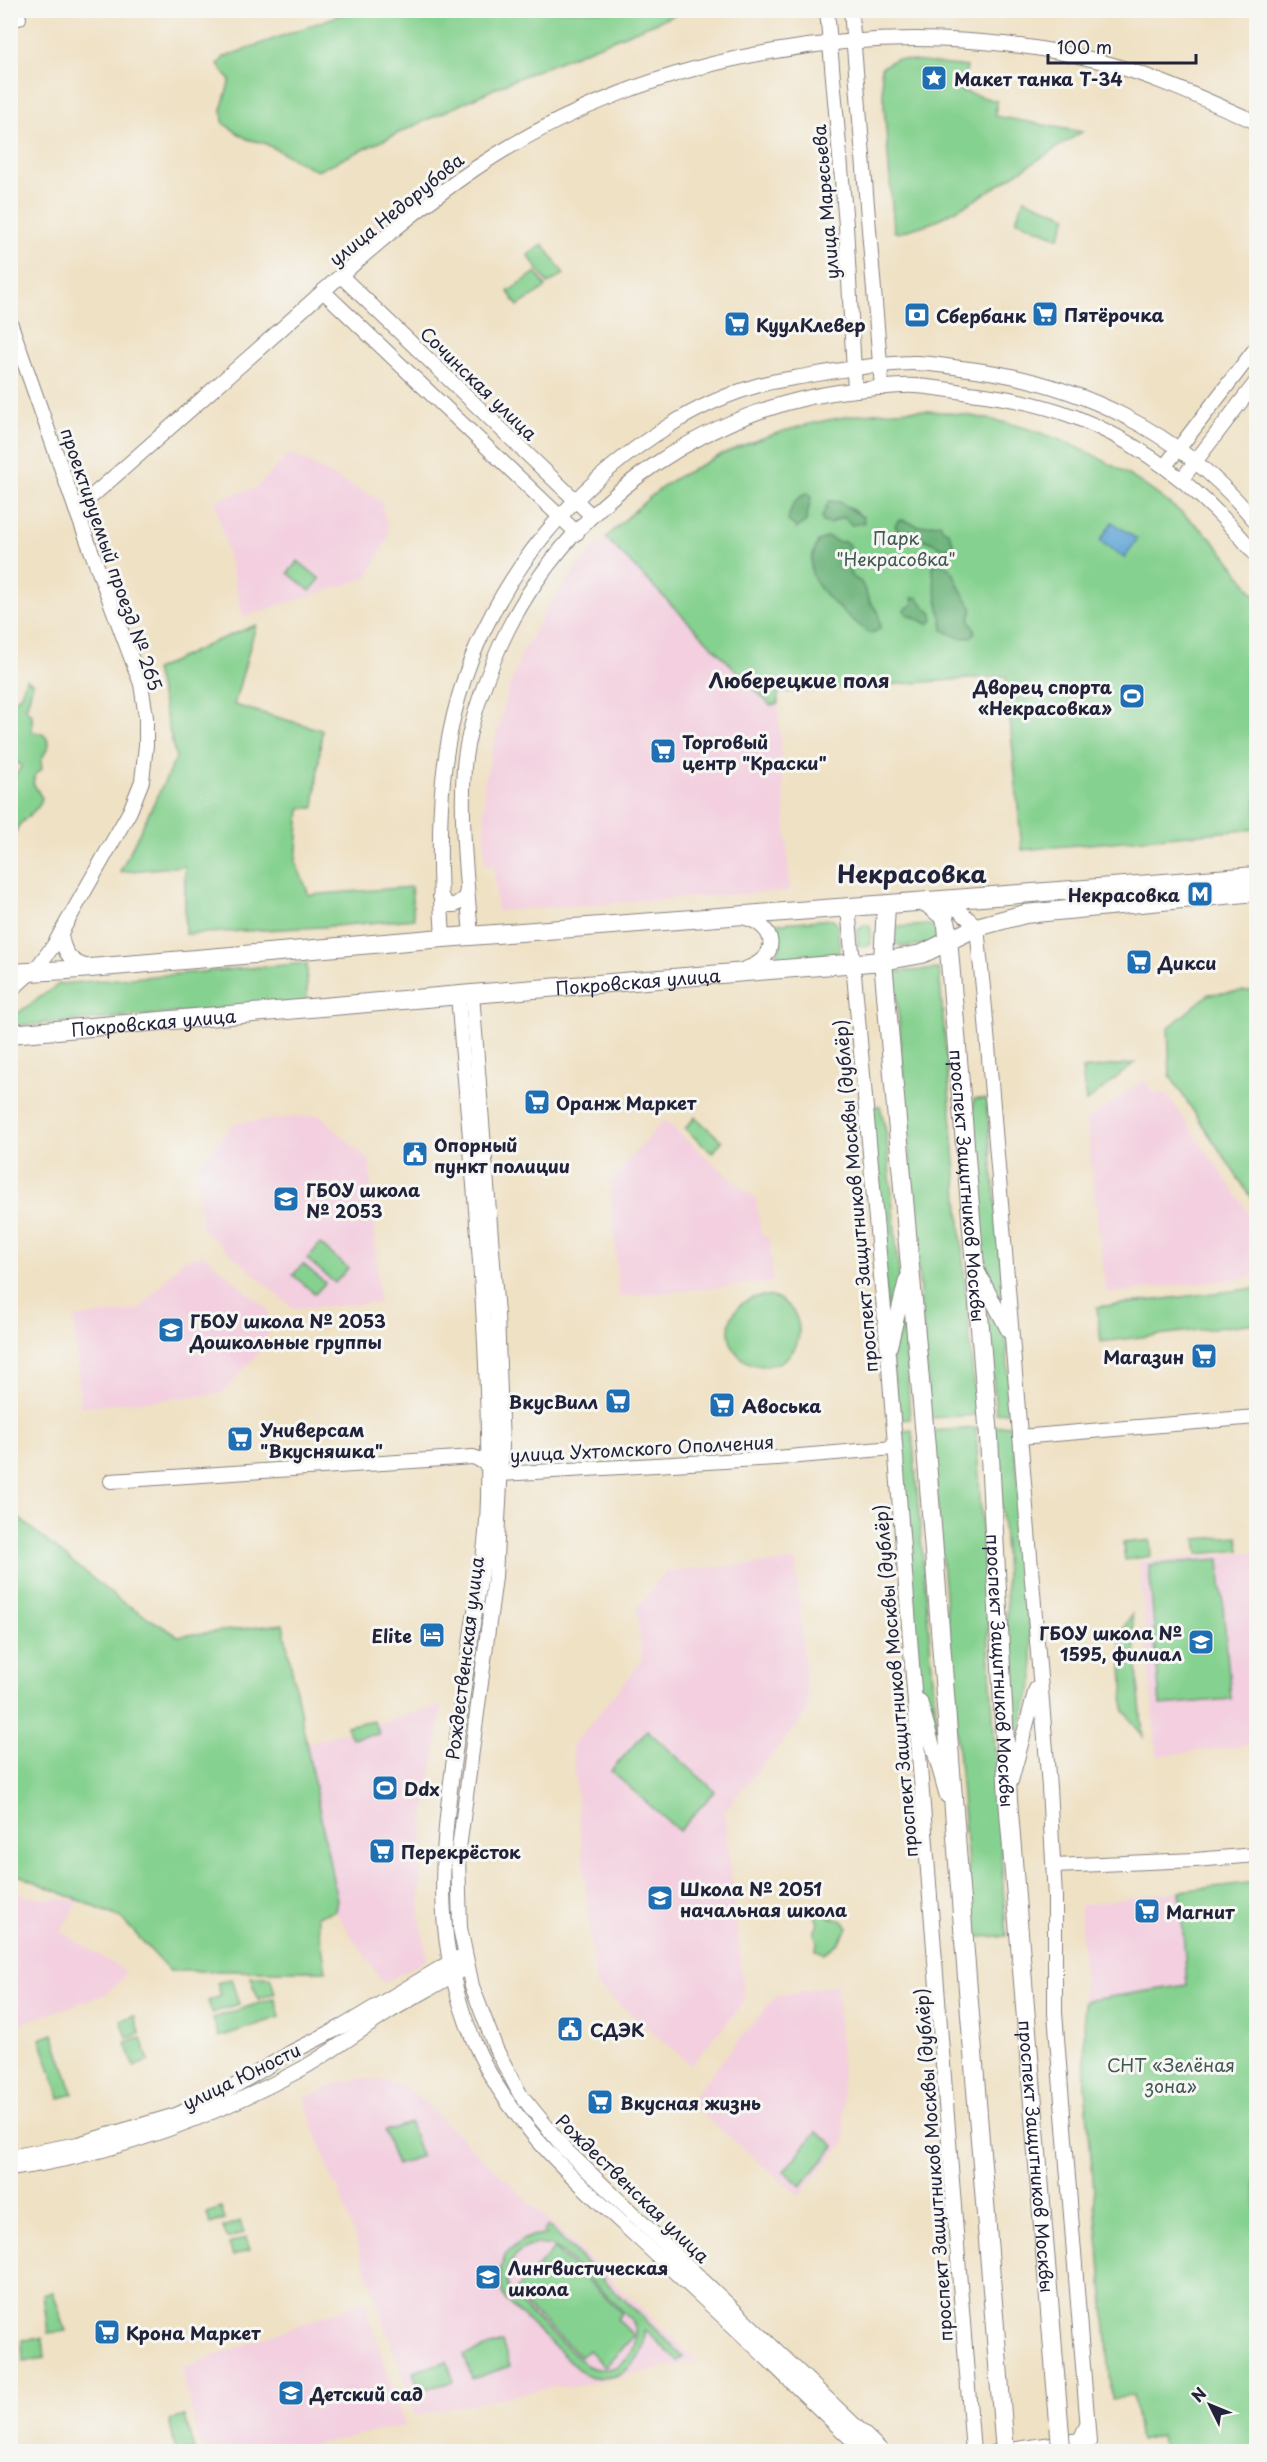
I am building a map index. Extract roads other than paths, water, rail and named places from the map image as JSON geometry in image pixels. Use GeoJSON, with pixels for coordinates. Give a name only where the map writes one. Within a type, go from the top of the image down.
{"type":"FeatureCollection","features":[{"type":"Feature","properties":{"kind":"main road"},"geometry":{"type":"LineString","coordinates":[[10,973],[1257,876]]}},
{"type":"Feature","properties":{"kind":"main road","name":"Покровская улица"},"geometry":{"type":"LineString","coordinates":[[10,1034],[465,994],[883,961],[922,954],[977,927],[1025,914],[1257,892]]}},
{"type":"Feature","properties":{"kind":"main road","name":"проспект Защитников Москвы"},"geometry":{"type":"LineString","coordinates":[[927,903],[944,917],[947,925],[989,1437],[1008,1800],[1066,2450]]}},
{"type":"Feature","properties":{"kind":"main road"},"geometry":{"type":"LineString","coordinates":[[886,905],[883,961],[910,1257],[1005,2451]]}},
{"type":"Feature","properties":{"kind":"street","name":"улица Маресьева"},"geometry":{"type":"LineString","coordinates":[[827,10],[845,217],[855,390]]}},
{"type":"Feature","properties":{"kind":"street"},"geometry":{"type":"LineString","coordinates":[[850,10],[882,388]]}},
{"type":"Feature","properties":{"kind":"street","name":"улица Недорубова"},"geometry":{"type":"LineString","coordinates":[[76,510],[340,276],[420,209],[468,174],[551,124],[631,89],[680,73],[773,50],[880,40],[958,40],[1024,47],[1100,62],[1164,84],[1257,122]]}},
{"type":"Feature","properties":{"kind":"street","name":"Сочинская улица"},"geometry":{"type":"LineString","coordinates":[[340,276],[592,516]]}},
{"type":"Feature","properties":{"kind":"street"},"geometry":{"type":"LineString","coordinates":[[323,291],[578,533]]}},
{"type":"Feature","properties":{"kind":"street","name":"проектируемый проезд № 265"},"geometry":{"type":"LineString","coordinates":[[10,322],[76,510],[141,684],[146,717],[142,781],[130,811],[61,934],[32,972],[10,991]]}},
{"type":"Feature","properties":{"kind":"street"},"geometry":{"type":"LineString","coordinates":[[1165,466],[1257,348]]}},
{"type":"Feature","properties":{"kind":"street"},"geometry":{"type":"LineString","coordinates":[[443,938],[440,896],[441,788],[450,732],[464,676],[484,629],[507,586],[574,500],[600,477],[677,422],[709,405],[763,384],[855,367],[914,362],[991,371],[1055,387],[1100,403],[1141,424],[1195,462],[1257,522]]}},
{"type":"Feature","properties":{"kind":"street"},"geometry":{"type":"LineString","coordinates":[[808,376],[818,379],[821,387],[810,398]]}},
{"type":"Feature","properties":{"kind":"street"},"geometry":{"type":"LineString","coordinates":[[1182,479],[1257,382]]}},
{"type":"Feature","properties":{"kind":"street"},"geometry":{"type":"LineString","coordinates":[[471,937],[462,812],[464,764],[485,687],[508,630],[535,584],[592,516],[645,471],[697,438],[750,415],[810,398],[855,390],[912,386],[1027,402],[1104,430],[1165,466],[1209,502],[1257,555]]}},
{"type":"Feature","properties":{"kind":"street"},"geometry":{"type":"LineString","coordinates":[[440,896],[448,905],[455,905],[465,898],[468,889]]}},
{"type":"Feature","properties":{"kind":"street"},"geometry":{"type":"LineString","coordinates":[[927,903],[950,906],[959,910],[977,927],[1054,1866],[1055,2013],[1088,2424],[1089,2442],[1081,2451],[1066,2450]]}},
{"type":"Feature","properties":{"kind":"street","name":"проспект Защитников Москвы (дублёр)"},"geometry":{"type":"LineString","coordinates":[[848,907],[888,1354],[973,2451]]}},
{"type":"Feature","properties":{"kind":"street"},"geometry":{"type":"LineString","coordinates":[[733,915],[747,918],[760,926],[768,933],[771,941],[771,948],[765,959],[738,972]]}},
{"type":"Feature","properties":{"kind":"street"},"geometry":{"type":"LineString","coordinates":[[61,934],[67,955],[79,964],[97,968]]}},
{"type":"Feature","properties":{"kind":"street","name":"Рождественская улица"},"geometry":{"type":"LineString","coordinates":[[465,994],[487,1385],[488,1507],[443,1850],[444,1929],[451,1969],[481,2056],[506,2101],[531,2134],[592,2195],[865,2451]]}},
{"type":"Feature","properties":{"kind":"street","name":"Рождественская улица"},"geometry":{"type":"LineString","coordinates":[[465,994],[497,1314],[501,1384],[501,1474],[495,1577],[458,1856],[460,1928],[465,1960],[496,2049],[520,2094],[541,2122],[565,2150],[841,2415],[883,2451]]}},
{"type":"Feature","properties":{"kind":"street"},"geometry":{"type":"LineString","coordinates":[[888,1354],[904,1298],[910,1257]]}},
{"type":"Feature","properties":{"kind":"street"},"geometry":{"type":"LineString","coordinates":[[973,1261],[1011,1337]]}},
{"type":"Feature","properties":{"kind":"street"},"geometry":{"type":"LineString","coordinates":[[1020,1437],[1257,1417]]}},
{"type":"Feature","properties":{"kind":"street","name":"улица Ухтомского Ополчения"},"geometry":{"type":"LineString","coordinates":[[111,1480],[298,1470],[473,1457],[488,1464],[493,1471],[501,1474],[776,1458],[894,1448]]}},
{"type":"Feature","properties":{"kind":"street"},"geometry":{"type":"LineString","coordinates":[[913,1677],[956,1828]]}},
{"type":"Feature","properties":{"kind":"street"},"geometry":{"type":"LineString","coordinates":[[1008,1800],[1014,1767],[1039,1678]]}},
{"type":"Feature","properties":{"kind":"street"},"geometry":{"type":"LineString","coordinates":[[1054,1866],[1257,1855]]}},
{"type":"Feature","properties":{"kind":"street","name":"улица Юности"},"geometry":{"type":"LineString","coordinates":[[10,2169],[99,2152],[226,2106],[299,2070],[390,2012],[465,1960]]}},
{"type":"Feature","properties":{"kind":"street","name":"улица Юности"},"geometry":{"type":"LineString","coordinates":[[10,2157],[78,2144],[176,2115],[223,2093],[290,2053],[451,1969]]}},
{"type":"Feature","properties":{"kind":"street"},"geometry":{"type":"LineString","coordinates":[[290,2053],[305,2055],[304,2066],[299,2070]]}},
{"type":"Feature","properties":{"kind":"street"},"geometry":{"type":"LineString","coordinates":[[995,2451],[1080,2440],[1088,2424]]}},
{"type":"Feature","properties":{"kind":"water"},"geometry":{"type":"Polygon","coordinates":[[[1112,522],[1137,539],[1125,558],[1100,541],[1112,522]]]}},
{"type":"Feature","properties":{"kind":"place","name":"Макет танка Т-34"},"geometry":{"type":"Point","coordinates":[934,78]}},
{"type":"Feature","properties":{"kind":"place","name":"Пятёрочка"},"geometry":{"type":"Point","coordinates":[1045,314]}},
{"type":"Feature","properties":{"kind":"place","name":"Сбербанк"},"geometry":{"type":"Point","coordinates":[917,315]}},
{"type":"Feature","properties":{"kind":"place","name":"КуулКлевер"},"geometry":{"type":"Point","coordinates":[737,324]}},
{"type":"Feature","properties":{"kind":"place","name":"Дворец спорта «Некрасовка»"},"geometry":{"type":"Point","coordinates":[1132,696]}},
{"type":"Feature","properties":{"kind":"place","name":"Торговый центр \"Краски\""},"geometry":{"type":"Point","coordinates":[663,751]}},
{"type":"Feature","properties":{"kind":"place","name":"Некрасовка"},"geometry":{"type":"Point","coordinates":[1200,894]}},
{"type":"Feature","properties":{"kind":"place","name":"Дикси"},"geometry":{"type":"Point","coordinates":[1139,962]}},
{"type":"Feature","properties":{"kind":"place","name":"Оранж Маркет"},"geometry":{"type":"Point","coordinates":[537,1102]}},
{"type":"Feature","properties":{"kind":"place","name":"Опорный пункт полиции"},"geometry":{"type":"Point","coordinates":[415,1154]}},
{"type":"Feature","properties":{"kind":"place","name":"ГБОУ школа № 2053"},"geometry":{"type":"Point","coordinates":[286,1199]}},
{"type":"Feature","properties":{"kind":"place","name":"ГБОУ школа № 2053 Дошкольные группы"},"geometry":{"type":"Point","coordinates":[171,1330]}},
{"type":"Feature","properties":{"kind":"place","name":"Магазин"},"geometry":{"type":"Point","coordinates":[1204,1356]}},
{"type":"Feature","properties":{"kind":"place","name":"ВкусВилл"},"geometry":{"type":"Point","coordinates":[618,1401]}},
{"type":"Feature","properties":{"kind":"place","name":"Авоська"},"geometry":{"type":"Point","coordinates":[722,1405]}},
{"type":"Feature","properties":{"kind":"place","name":"Универсам \"Вкусняшка\""},"geometry":{"type":"Point","coordinates":[240,1439]}},
{"type":"Feature","properties":{"kind":"place","name":"Elite"},"geometry":{"type":"Point","coordinates":[432,1635]}},
{"type":"Feature","properties":{"kind":"place","name":"ГБОУ школа № 1595, филиал"},"geometry":{"type":"Point","coordinates":[1201,1642]}},
{"type":"Feature","properties":{"kind":"place","name":"Ddx"},"geometry":{"type":"Point","coordinates":[385,1788]}},
{"type":"Feature","properties":{"kind":"place","name":"Перекрёсток"},"geometry":{"type":"Point","coordinates":[382,1851]}},
{"type":"Feature","properties":{"kind":"place","name":"Школа № 2051 начальная школа"},"geometry":{"type":"Point","coordinates":[660,1898]}},
{"type":"Feature","properties":{"kind":"place","name":"Магнит"},"geometry":{"type":"Point","coordinates":[1147,1911]}},
{"type":"Feature","properties":{"kind":"place","name":"СДЭК"},"geometry":{"type":"Point","coordinates":[570,2029]}},
{"type":"Feature","properties":{"kind":"place","name":"Вкусная жизнь"},"geometry":{"type":"Point","coordinates":[600,2102]}},
{"type":"Feature","properties":{"kind":"place","name":"Лингвистическая школа"},"geometry":{"type":"Point","coordinates":[488,2277]}},
{"type":"Feature","properties":{"kind":"place","name":"Крона Маркет"},"geometry":{"type":"Point","coordinates":[107,2332]}},
{"type":"Feature","properties":{"kind":"place","name":"Детский сад"},"geometry":{"type":"Point","coordinates":[291,2393]}},
{"type":"Feature","properties":{"kind":"district","name":"Люберецкие поля"},"geometry":{"type":"Point","coordinates":[799,680]}},
{"type":"Feature","properties":{"kind":"district","name":"Некрасовка"},"geometry":{"type":"Point","coordinates":[912,873]}},
{"type":"Feature","properties":{"kind":"park label","name":"Парк \"Некрасовка\""},"geometry":{"type":"Point","coordinates":[896,547]}},
{"type":"Feature","properties":{"kind":"park label","name":"СНТ «Зелёная зона»"},"geometry":{"type":"Point","coordinates":[1171,2074]}}]}
